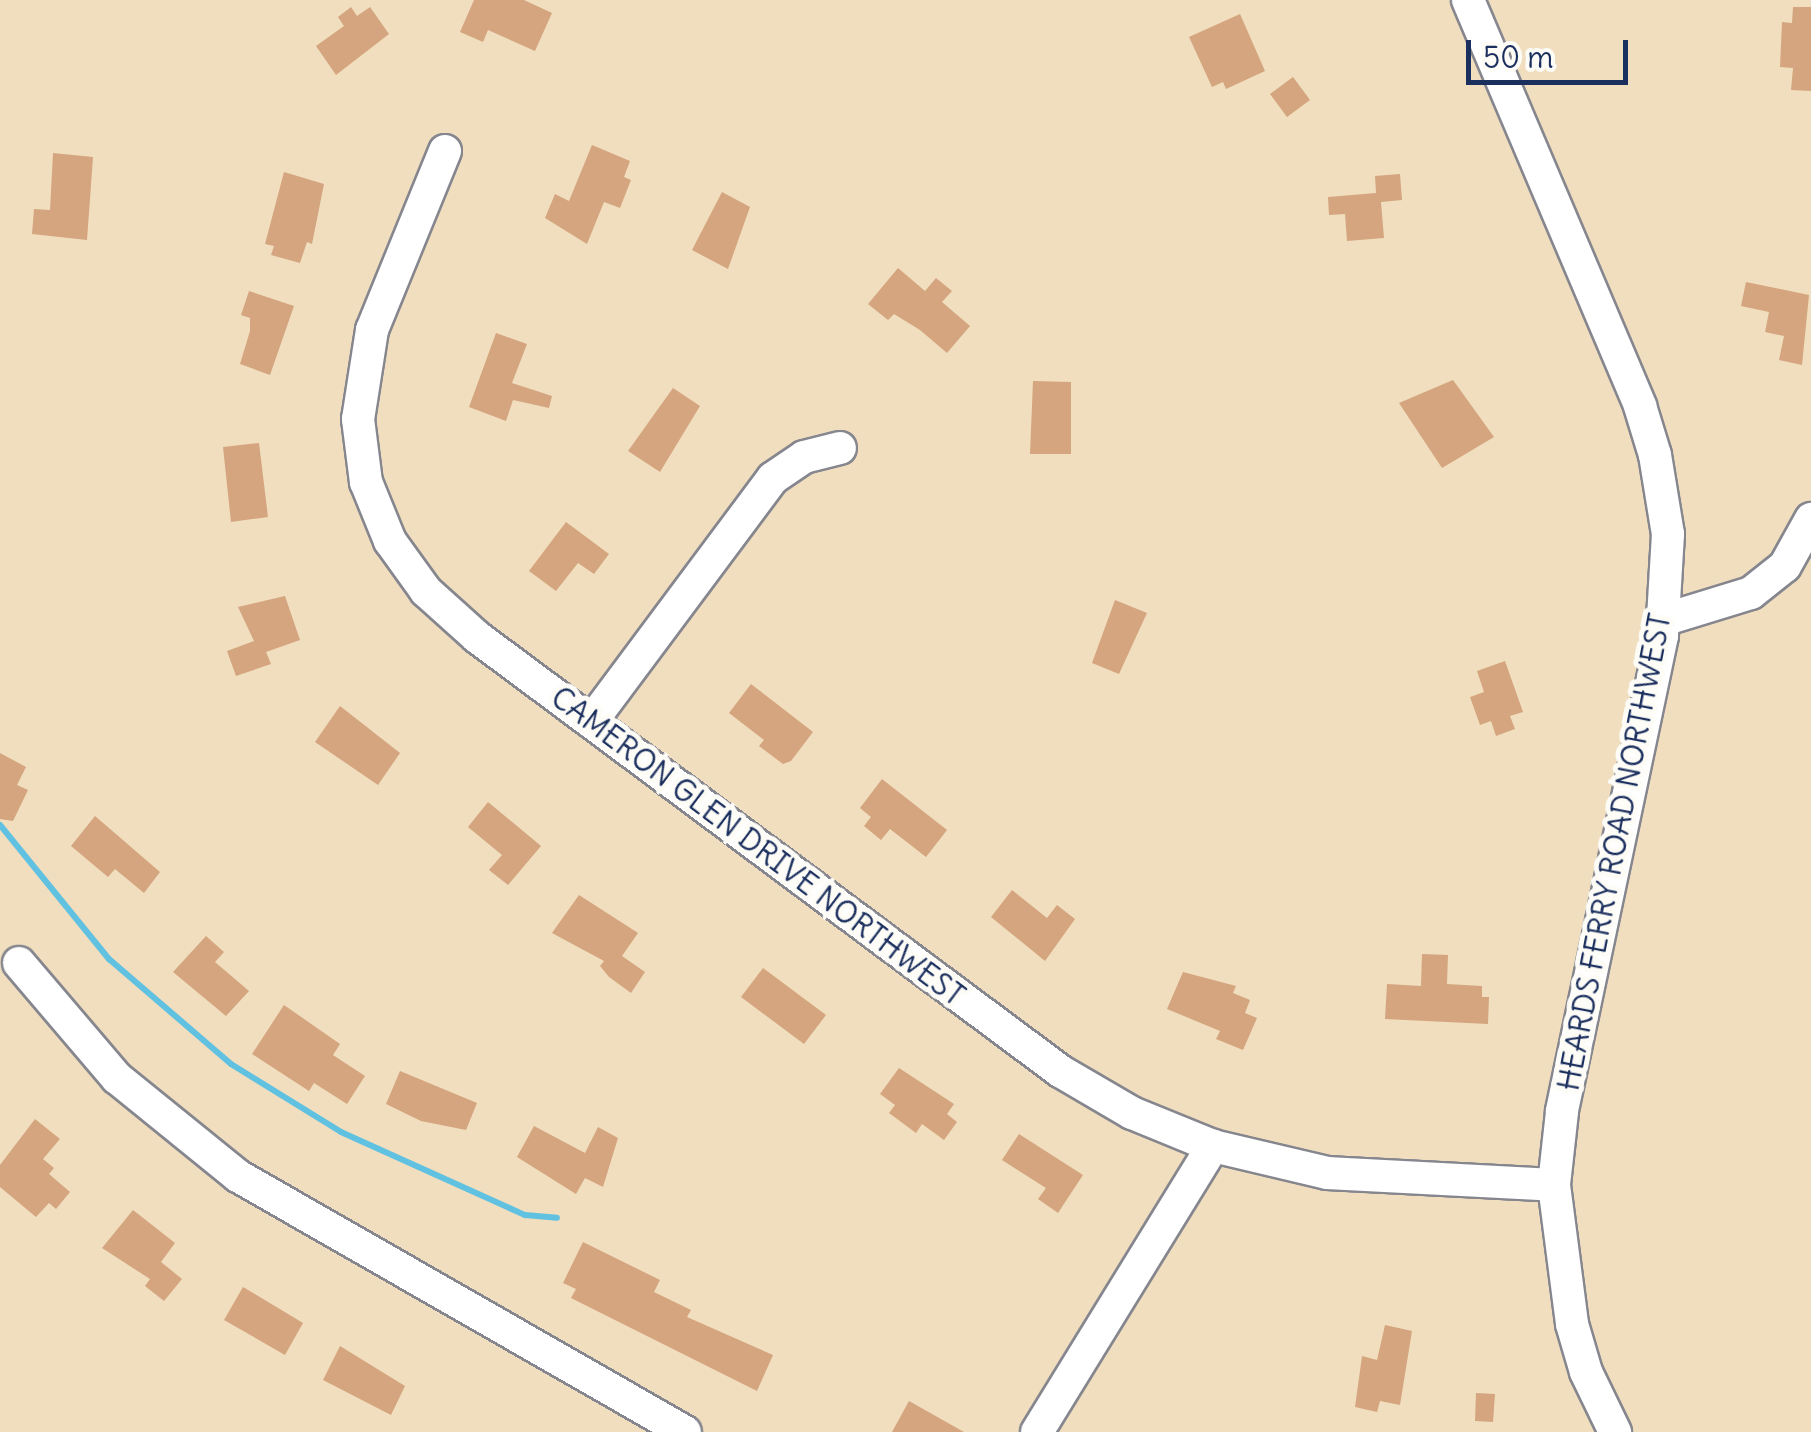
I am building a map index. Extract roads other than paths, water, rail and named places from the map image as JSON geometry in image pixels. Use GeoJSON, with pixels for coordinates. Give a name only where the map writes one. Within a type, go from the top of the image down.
{"type":"FeatureCollection","features":[{"type":"Feature","properties":{"kind":"street","name":"HEARDS FERRY ROAD NORTHWEST"},"geometry":{"type":"LineString","coordinates":[[1468,0],[1656,455],[1668,534],[1663,620],[1562,1112],[1554,1184],[1572,1324],[1586,1372],[1615,1432]]}},
{"type":"Feature","properties":{"kind":"street","name":"CAMERON GLEN DRIVE NORTHWEST"},"geometry":{"type":"LineString","coordinates":[[444,151],[364,356],[358,419],[366,482],[390,541],[426,591],[591,722],[1060,1071],[1132,1113],[1213,1146],[1327,1173],[1554,1184]]}},
{"type":"Feature","properties":{"kind":"street"},"geometry":{"type":"LineString","coordinates":[[591,722],[773,478],[804,457],[840,448]]}},
{"type":"Feature","properties":{"kind":"street"},"geometry":{"type":"LineString","coordinates":[[1663,620],[1751,593],[1785,566],[1811,519]]}},
{"type":"Feature","properties":{"kind":"street"},"geometry":{"type":"LineString","coordinates":[[20,963],[117,1078],[238,1176],[686,1432]]}},
{"type":"Feature","properties":{"kind":"street"},"geometry":{"type":"LineString","coordinates":[[1037,1432],[1213,1146]]}},
{"type":"Feature","properties":{"kind":"waterway"},"geometry":{"type":"LineString","coordinates":[[0,825],[109,959],[231,1064],[341,1132],[525,1215],[557,1218]]}}]}
